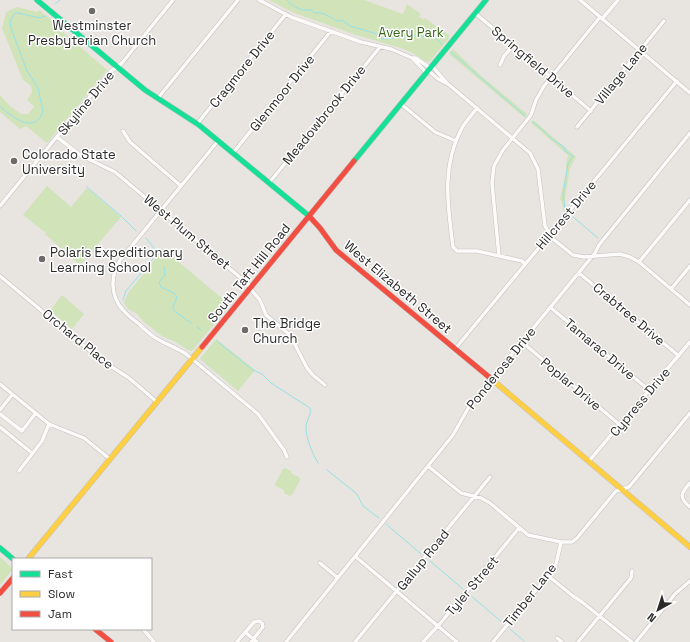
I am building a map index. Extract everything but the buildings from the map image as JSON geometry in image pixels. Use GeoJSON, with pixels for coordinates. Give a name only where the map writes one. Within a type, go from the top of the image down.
{"type":"FeatureCollection","features":[{"type":"Feature","properties":{"kind":"main road","name":"West Elizabeth Street"},"geometry":{"type":"LineString","coordinates":[[37,0],[117,67],[158,98],[197,124],[309,216],[336,250],[690,547]]}},
{"type":"Feature","properties":{"kind":"main road","name":"South Taft Hill Road"},"geometry":{"type":"LineString","coordinates":[[29,558],[486,0]]}},
{"type":"Feature","properties":{"kind":"main road"},"geometry":{"type":"LineString","coordinates":[[0,548],[12,558]]}},
{"type":"Feature","properties":{"kind":"main road"},"geometry":{"type":"LineString","coordinates":[[0,593],[12,579]]}},
{"type":"Feature","properties":{"kind":"main road"},"geometry":{"type":"LineString","coordinates":[[97,630],[104,640],[111,642]]}},
{"type":"Feature","properties":{"kind":"street","name":"Skyline Drive"},"geometry":{"type":"LineString","coordinates":[[0,206],[110,72],[122,63],[173,0]]}},
{"type":"Feature","properties":{"kind":"street"},"geometry":{"type":"LineString","coordinates":[[158,98],[238,0]]}},
{"type":"Feature","properties":{"kind":"street"},"geometry":{"type":"LineString","coordinates":[[259,0],[286,14],[331,31],[380,47],[391,49],[412,58],[416,58],[429,70]]}},
{"type":"Feature","properties":{"kind":"street"},"geometry":{"type":"LineString","coordinates":[[580,0],[690,93]]}},
{"type":"Feature","properties":{"kind":"street"},"geometry":{"type":"LineString","coordinates":[[499,256],[492,190],[492,176],[498,158],[531,115],[540,93],[551,77],[618,0]]}},
{"type":"Feature","properties":{"kind":"street","name":"Springfield Drive"},"geometry":{"type":"LineString","coordinates":[[475,13],[591,111]]}},
{"type":"Feature","properties":{"kind":"street","name":"Cragmore Drive"},"geometry":{"type":"LineString","coordinates":[[197,124],[286,14]]}},
{"type":"Feature","properties":{"kind":"street","name":"Village Lane"},"geometry":{"type":"LineString","coordinates":[[577,128],[664,21]]}},
{"type":"Feature","properties":{"kind":"street","name":"Glenmoor Drive"},"geometry":{"type":"LineString","coordinates":[[233,154],[331,31]]}},
{"type":"Feature","properties":{"kind":"street"},"geometry":{"type":"LineString","coordinates":[[500,65],[504,56],[513,46]]}},
{"type":"Feature","properties":{"kind":"street","name":"Meadowbrook Drive"},"geometry":{"type":"LineString","coordinates":[[269,183],[380,47]]}},
{"type":"Feature","properties":{"kind":"street"},"geometry":{"type":"LineString","coordinates":[[412,58],[423,69],[442,76],[448,84],[530,153],[538,169],[545,226],[550,236],[568,252],[574,256],[584,257],[620,254],[630,257],[639,262],[690,305]]}},
{"type":"Feature","properties":{"kind":"street","name":"Hillcrest Drive"},"geometry":{"type":"LineString","coordinates":[[455,349],[677,82]]}},
{"type":"Feature","properties":{"kind":"street"},"geometry":{"type":"LineString","coordinates":[[401,104],[435,132],[456,141]]}},
{"type":"Feature","properties":{"kind":"street"},"geometry":{"type":"LineString","coordinates":[[477,108],[462,127],[448,168],[447,188],[453,247],[457,251],[477,251],[522,261],[525,264]]}},
{"type":"Feature","properties":{"kind":"street"},"geometry":{"type":"LineString","coordinates":[[123,131],[130,142],[181,186]]}},
{"type":"Feature","properties":{"kind":"street","name":"Ponderosa Drive"},"geometry":{"type":"LineString","coordinates":[[288,641],[356,557],[362,546],[453,435],[467,408],[593,256],[599,245],[690,133]]}},
{"type":"Feature","properties":{"kind":"street","name":"West Plum Street"},"geometry":{"type":"LineString","coordinates":[[57,137],[80,155],[115,172],[248,284],[260,300],[266,315],[292,339],[307,368],[325,385]]}},
{"type":"Feature","properties":{"kind":"street"},"geometry":{"type":"LineString","coordinates":[[218,141],[116,265],[112,282],[114,292],[118,305],[126,313],[158,339],[180,350],[192,359],[258,414],[284,450],[286,457]]}},
{"type":"Feature","properties":{"kind":"street"},"geometry":{"type":"LineString","coordinates":[[639,262],[690,200]]}},
{"type":"Feature","properties":{"kind":"street"},"geometry":{"type":"LineString","coordinates":[[671,289],[690,266]]}},
{"type":"Feature","properties":{"kind":"street","name":"Crabtree Drive"},"geometry":{"type":"LineString","coordinates":[[579,273],[678,356]]}},
{"type":"Feature","properties":{"kind":"street","name":"Orchard Place"},"geometry":{"type":"LineString","coordinates":[[0,276],[101,360],[129,378],[157,402]]}},
{"type":"Feature","properties":{"kind":"street","name":"Tamarac Drive"},"geometry":{"type":"LineString","coordinates":[[550,307],[649,390]]}},
{"type":"Feature","properties":{"kind":"street","name":"Poplar Drive"},"geometry":{"type":"LineString","coordinates":[[522,342],[620,425]]}},
{"type":"Feature","properties":{"kind":"street","name":"Cypress Drive"},"geometry":{"type":"LineString","coordinates":[[589,461],[690,342]]}},
{"type":"Feature","properties":{"kind":"street"},"geometry":{"type":"LineString","coordinates":[[0,384],[49,424],[84,438],[110,459]]}},
{"type":"Feature","properties":{"kind":"street"},"geometry":{"type":"LineString","coordinates":[[0,410],[12,395]]}},
{"type":"Feature","properties":{"kind":"street"},"geometry":{"type":"LineString","coordinates":[[0,414],[22,431],[35,414]]}},
{"type":"Feature","properties":{"kind":"street"},"geometry":{"type":"LineString","coordinates":[[428,466],[458,491],[490,503],[519,528],[533,537],[561,542],[572,542],[575,541],[616,492],[628,487],[690,414]]}},
{"type":"Feature","properties":{"kind":"street"},"geometry":{"type":"LineString","coordinates":[[19,471],[42,440],[49,424]]}},
{"type":"Feature","properties":{"kind":"street"},"geometry":{"type":"LineString","coordinates":[[0,427],[32,453]]}},
{"type":"Feature","properties":{"kind":"street","name":"Gallup Road"},"geometry":{"type":"LineString","coordinates":[[355,642],[490,477]]}},
{"type":"Feature","properties":{"kind":"street"},"geometry":{"type":"LineString","coordinates":[[690,483],[683,491],[682,495],[683,500],[690,507]]}},
{"type":"Feature","properties":{"kind":"street","name":"Tyler Street"},"geometry":{"type":"LineString","coordinates":[[423,642],[519,528]]}},
{"type":"Feature","properties":{"kind":"street","name":"Timber Lane"},"geometry":{"type":"LineString","coordinates":[[493,642],[555,567],[558,560],[561,542]]}},
{"type":"Feature","properties":{"kind":"street"},"geometry":{"type":"LineString","coordinates":[[356,557],[457,642]]}},
{"type":"Feature","properties":{"kind":"street"},"geometry":{"type":"LineString","coordinates":[[320,563],[338,578]]}},
{"type":"Feature","properties":{"kind":"street"},"geometry":{"type":"LineString","coordinates":[[578,642],[631,578],[632,571]]}},
{"type":"Feature","properties":{"kind":"street"},"geometry":{"type":"LineString","coordinates":[[548,576],[632,642]]}},
{"type":"Feature","properties":{"kind":"street"},"geometry":{"type":"LineString","coordinates":[[636,642],[675,594],[690,581]]}},
{"type":"Feature","properties":{"kind":"street"},"geometry":{"type":"LineString","coordinates":[[237,642],[245,632],[254,622],[257,620],[260,621],[263,627],[254,641],[245,632]]}},
{"type":"Feature","properties":{"kind":"street"},"geometry":{"type":"LineString","coordinates":[[144,630],[154,642]]}},
{"type":"Feature","properties":{"kind":"street"},"geometry":{"type":"LineString","coordinates":[[557,638],[562,642]]}},
{"type":"Feature","properties":{"kind":"green space","name":"Avery Park"},"geometry":{"type":"Polygon","coordinates":[[[269,0],[364,0],[403,14],[407,4],[421,14],[419,16],[423,20],[425,18],[449,35],[449,38],[430,61],[426,62],[415,54],[401,48],[356,35],[292,12],[269,0]]]}},
{"type":"Feature","properties":{"kind":"green space"},"geometry":{"type":"Polygon","coordinates":[[[17,7],[37,12],[39,10],[107,70],[47,143],[26,126],[20,129],[0,112],[0,95],[10,106],[21,114],[28,114],[34,107],[27,100],[32,92],[31,86],[23,80],[2,28],[6,12],[17,7]]]}},
{"type":"Feature","properties":{"kind":"green space"},"geometry":{"type":"Polygon","coordinates":[[[453,49],[480,75],[527,114],[525,118],[449,54],[453,49]]]}},
{"type":"Feature","properties":{"kind":"green space"},"geometry":{"type":"Polygon","coordinates":[[[533,120],[576,157],[570,168],[564,204],[568,208],[564,213],[560,199],[566,173],[568,155],[531,123],[533,120]]]}},
{"type":"Feature","properties":{"kind":"green space"},"geometry":{"type":"Polygon","coordinates":[[[47,186],[71,207],[87,188],[121,217],[80,265],[45,234],[46,233],[23,215],[47,186]]]}},
{"type":"Feature","properties":{"kind":"green space"},"geometry":{"type":"Polygon","coordinates":[[[163,249],[230,305],[192,351],[162,336],[143,321],[137,314],[128,309],[124,303],[128,293],[163,249]]]}},
{"type":"Feature","properties":{"kind":"green space"},"geometry":{"type":"Polygon","coordinates":[[[62,295],[84,314],[72,329],[52,312],[52,308],[62,295]]]}},
{"type":"Feature","properties":{"kind":"green space"},"geometry":{"type":"Polygon","coordinates":[[[216,339],[255,370],[238,391],[200,359],[216,339]]]}},
{"type":"Feature","properties":{"kind":"green space"},"geometry":{"type":"Polygon","coordinates":[[[285,468],[291,471],[292,474],[299,477],[300,480],[290,496],[284,493],[284,490],[275,484],[285,468]]]}},
{"type":"Feature","properties":{"kind":"green space"},"geometry":{"type":"Polygon","coordinates":[[[0,557],[12,568],[12,570],[0,585],[0,557]]]}},
{"type":"Feature","properties":{"kind":"waterway"},"geometry":{"type":"LineString","coordinates":[[55,4],[60,0]]}},
{"type":"Feature","properties":{"kind":"waterway"},"geometry":{"type":"LineString","coordinates":[[287,0],[298,8],[312,10],[314,13],[329,16],[337,21],[343,20],[350,26],[374,33],[382,39],[420,35],[424,37],[427,34],[430,34],[442,45]]}},
{"type":"Feature","properties":{"kind":"waterway"},"geometry":{"type":"LineString","coordinates":[[0,106],[10,115],[23,122],[35,122],[40,118],[43,111],[38,88],[27,71],[11,28],[10,21],[15,13],[40,18],[46,16]]}},
{"type":"Feature","properties":{"kind":"waterway"},"geometry":{"type":"LineString","coordinates":[[451,52],[525,116]]}},
{"type":"Feature","properties":{"kind":"waterway"},"geometry":{"type":"LineString","coordinates":[[533,122],[562,145],[565,148],[564,150],[573,156],[568,164],[563,194],[565,208]]}},
{"type":"Feature","properties":{"kind":"waterway"},"geometry":{"type":"LineString","coordinates":[[87,187],[136,231]]}},
{"type":"Feature","properties":{"kind":"waterway"},"geometry":{"type":"LineString","coordinates":[[573,217],[598,238]]}},
{"type":"Feature","properties":{"kind":"waterway"},"geometry":{"type":"LineString","coordinates":[[123,300],[126,291],[158,253],[146,238]]}},
{"type":"Feature","properties":{"kind":"waterway"},"geometry":{"type":"LineString","coordinates":[[164,267],[165,275],[159,282],[161,287],[174,293],[177,297],[173,310],[191,323]]}},
{"type":"Feature","properties":{"kind":"waterway"},"geometry":{"type":"LineString","coordinates":[[197,327],[201,330]]}},
{"type":"Feature","properties":{"kind":"waterway"},"geometry":{"type":"LineString","coordinates":[[217,341],[253,370],[262,374],[271,383],[310,408],[306,431],[318,463]]}},
{"type":"Feature","properties":{"kind":"waterway"},"geometry":{"type":"LineString","coordinates":[[327,470],[357,494],[363,506],[379,518]]}},
{"type":"Feature","properties":{"kind":"waterway"},"geometry":{"type":"LineString","coordinates":[[386,524],[421,554]]}},
{"type":"Feature","properties":{"kind":"waterway"},"geometry":{"type":"LineString","coordinates":[[430,561],[463,589]]}},
{"type":"Feature","properties":{"kind":"waterway"},"geometry":{"type":"LineString","coordinates":[[470,595],[503,623]]}},
{"type":"Feature","properties":{"kind":"waterway"},"geometry":{"type":"LineString","coordinates":[[510,629],[524,641]]}},
{"type":"Feature","properties":{"kind":"traffic: fast"},"geometry":{"type":"LineString","coordinates":[[37,0],[145,90],[199,125],[309,216]]}},
{"type":"Feature","properties":{"kind":"traffic: fast"},"geometry":{"type":"LineString","coordinates":[[354,161],[486,0]]}},
{"type":"Feature","properties":{"kind":"traffic: fast"},"geometry":{"type":"LineString","coordinates":[[0,548],[12,558]]}},
{"type":"Feature","properties":{"kind":"traffic: slow"},"geometry":{"type":"LineString","coordinates":[[29,558],[202,347]]}},
{"type":"Feature","properties":{"kind":"traffic: slow"},"geometry":{"type":"LineString","coordinates":[[489,377],[690,547]]}},
{"type":"Feature","properties":{"kind":"traffic: jam"},"geometry":{"type":"LineString","coordinates":[[202,347],[354,161]]}},
{"type":"Feature","properties":{"kind":"traffic: jam"},"geometry":{"type":"LineString","coordinates":[[309,216],[336,250],[489,377]]}},
{"type":"Feature","properties":{"kind":"traffic: jam"},"geometry":{"type":"LineString","coordinates":[[0,593],[12,579]]}},
{"type":"Feature","properties":{"kind":"traffic: jam"},"geometry":{"type":"LineString","coordinates":[[96,630],[111,642]]}},
{"type":"Feature","properties":{"kind":"place","name":"Westminster Presbyterian Church"},"geometry":{"type":"Point","coordinates":[92,11]}},
{"type":"Feature","properties":{"kind":"place","name":"Colorado State University"},"geometry":{"type":"Point","coordinates":[14,161]}},
{"type":"Feature","properties":{"kind":"place","name":"Polaris Expeditionary Learning School"},"geometry":{"type":"Point","coordinates":[42,259]}},
{"type":"Feature","properties":{"kind":"place","name":"The Bridge Church"},"geometry":{"type":"Point","coordinates":[245,330]}}]}
